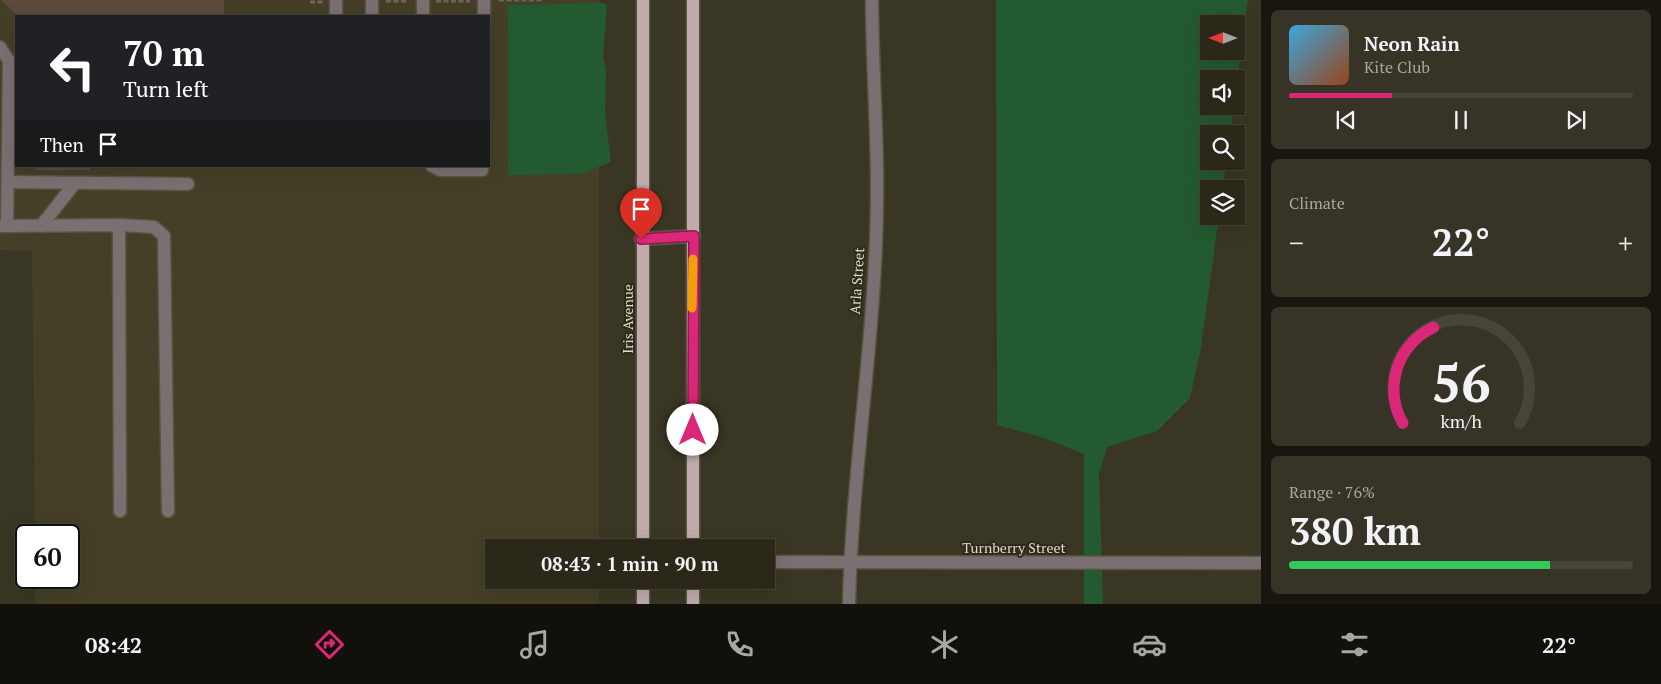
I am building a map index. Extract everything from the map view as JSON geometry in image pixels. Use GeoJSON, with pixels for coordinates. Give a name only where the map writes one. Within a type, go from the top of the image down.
{"type":"FeatureCollection","features":[{"type":"Feature","properties":{"kind":"main road","name":"Iris Avenue"},"geometry":{"type":"LineString","coordinates":[[643,0],[641,239],[643,539]]}},
{"type":"Feature","properties":{"kind":"main road"},"geometry":{"type":"LineString","coordinates":[[693,0],[693,539]]}},
{"type":"Feature","properties":{"kind":"main road"},"geometry":{"type":"LineString","coordinates":[[643,589],[643,604]]}},
{"type":"Feature","properties":{"kind":"main road"},"geometry":{"type":"LineString","coordinates":[[693,589],[693,604]]}},
{"type":"Feature","properties":{"kind":"street"},"geometry":{"type":"LineString","coordinates":[[336,0],[336,15]]}},
{"type":"Feature","properties":{"kind":"street"},"geometry":{"type":"LineString","coordinates":[[372,0],[372,15]]}},
{"type":"Feature","properties":{"kind":"street"},"geometry":{"type":"LineString","coordinates":[[423,0],[423,15]]}},
{"type":"Feature","properties":{"kind":"street"},"geometry":{"type":"LineString","coordinates":[[484,0],[484,15]]}},
{"type":"Feature","properties":{"kind":"street","name":"Arla Street"},"geometry":{"type":"LineString","coordinates":[[849,604],[850,562],[863,412],[877,201],[872,0]]}},
{"type":"Feature","properties":{"kind":"street"},"geometry":{"type":"LineString","coordinates":[[0,47],[9,61],[8,182],[4,226],[118,225],[154,227],[164,236],[168,511]]}},
{"type":"Feature","properties":{"kind":"street"},"geometry":{"type":"LineString","coordinates":[[434,167],[440,170],[482,170],[482,167]]}},
{"type":"Feature","properties":{"kind":"street"},"geometry":{"type":"LineString","coordinates":[[8,182],[188,184]]}},
{"type":"Feature","properties":{"kind":"street"},"geometry":{"type":"LineString","coordinates":[[41,226],[75,183]]}},
{"type":"Feature","properties":{"kind":"street"},"geometry":{"type":"LineString","coordinates":[[118,225],[120,511]]}},
{"type":"Feature","properties":{"kind":"street"},"geometry":{"type":"LineString","coordinates":[[641,239],[694,236]]}},
{"type":"Feature","properties":{"kind":"street","name":"Turnberry Street"},"geometry":{"type":"LineString","coordinates":[[775,562],[1261,563]]}},
{"type":"Feature","properties":{"kind":"shaded area"},"geometry":{"type":"Polygon","coordinates":[[[0,0],[599,0],[599,539],[485,539],[485,589],[599,589],[599,604],[35,604],[35,589],[80,589],[80,524],[35,524],[32,251],[0,250],[0,0]]]}},
{"type":"Feature","properties":{"kind":"green space"},"geometry":{"type":"Polygon","coordinates":[[[996,0],[1248,0],[1245,22],[1245,15],[1200,15],[1200,60],[1240,60],[1239,70],[1200,70],[1200,115],[1233,115],[1231,125],[1200,125],[1200,170],[1225,170],[1224,180],[1200,180],[1200,225],[1218,225],[1201,348],[1190,398],[1157,431],[1107,447],[1099,474],[1103,604],[1084,604],[1084,454],[1041,437],[997,425],[996,0]]]}},
{"type":"Feature","properties":{"kind":"green space"},"geometry":{"type":"Polygon","coordinates":[[[603,3],[607,5],[603,55],[606,71],[605,113],[611,162],[581,174],[508,175],[508,5],[603,3]]]}},
{"type":"Feature","properties":{"kind":"building"},"geometry":{"type":"Polygon","coordinates":[[[1,0],[224,0],[224,15],[17,15],[1,0]]]}},
{"type":"Feature","properties":{"kind":"building"},"geometry":{"type":"Polygon","coordinates":[[[35,167],[90,167],[90,170],[35,170],[35,167]]]}},
{"type":"Feature","properties":{"kind":"slow traffic"},"geometry":{"type":"LineString","coordinates":[[692,308],[693,259]]}},
{"type":"Feature","properties":{"kind":"route"},"geometry":{"type":"LineString","coordinates":[[641,239],[694,236],[692,274],[693,430]]}}]}
